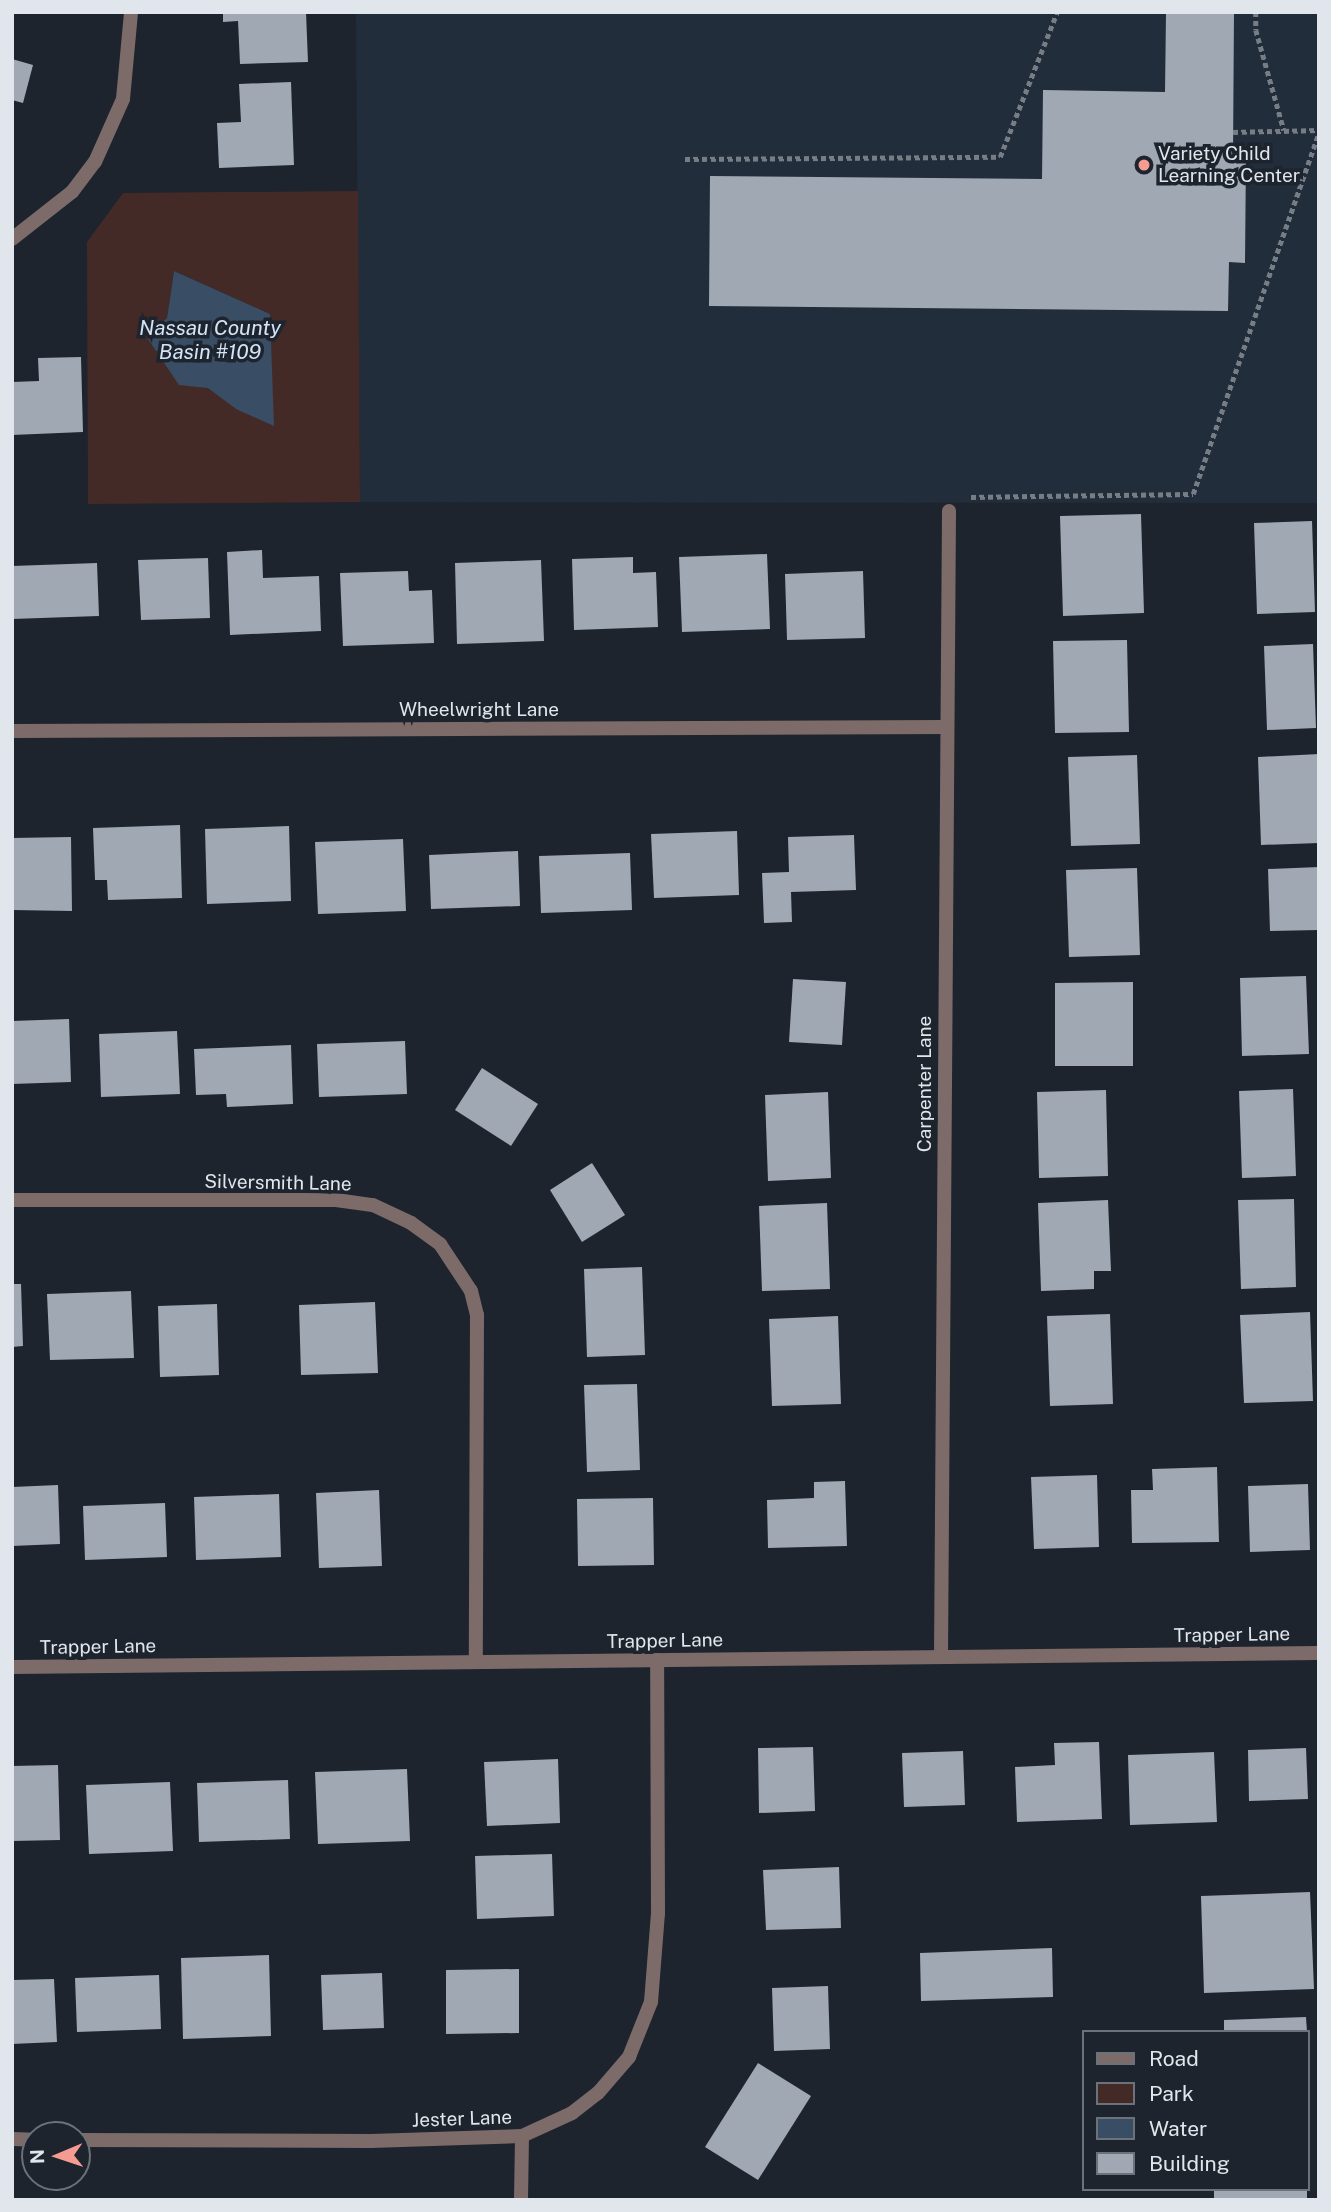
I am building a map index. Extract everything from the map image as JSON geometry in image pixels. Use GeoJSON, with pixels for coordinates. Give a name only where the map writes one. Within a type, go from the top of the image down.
{"type":"FeatureCollection","features":[{"type":"Feature","properties":{"kind":"street"},"geometry":{"type":"LineString","coordinates":[[12,239],[46,215],[84,176],[123,99],[131,12]]}},
{"type":"Feature","properties":{"kind":"street","name":"Carpenter Lane"},"geometry":{"type":"LineString","coordinates":[[941,1657],[949,511]]}},
{"type":"Feature","properties":{"kind":"street","name":"Wheelwright Lane"},"geometry":{"type":"LineString","coordinates":[[12,731],[947,727]]}},
{"type":"Feature","properties":{"kind":"street","name":"Silversmith Lane"},"geometry":{"type":"LineString","coordinates":[[12,1200],[336,1200],[373,1205],[411,1223],[440,1244],[471,1291],[477,1315],[476,1662]]}},
{"type":"Feature","properties":{"kind":"street","name":"Trapper Lane"},"geometry":{"type":"LineString","coordinates":[[12,1667],[1319,1653]]}},
{"type":"Feature","properties":{"kind":"street","name":"Jester Lane"},"geometry":{"type":"LineString","coordinates":[[91,2140],[371,2141],[522,2136],[572,2113],[598,2094],[629,2057],[651,2002],[658,1913],[657,1660]]}},
{"type":"Feature","properties":{"kind":"street"},"geometry":{"type":"LineString","coordinates":[[522,2136],[522,2200]]}},
{"type":"Feature","properties":{"kind":"path"},"geometry":{"type":"LineString","coordinates":[[685,159],[1000,157],[1057,12]]}},
{"type":"Feature","properties":{"kind":"path"},"geometry":{"type":"LineString","coordinates":[[1256,12],[1256,30],[1284,130]]}},
{"type":"Feature","properties":{"kind":"path"},"geometry":{"type":"LineString","coordinates":[[962,497],[1194,494],[1319,131],[1233,132]]}},
{"type":"Feature","properties":{"kind":"shaded area"},"geometry":{"type":"Polygon","coordinates":[[[356,12],[1319,12],[1319,503],[360,502],[356,12]]]}},
{"type":"Feature","properties":{"kind":"green space","name":"Nassau County Basin #109"},"geometry":{"type":"Polygon","coordinates":[[[358,191],[360,502],[88,504],[87,242],[123,193],[358,191]],[[174,271],[167,318],[146,336],[236,409],[271,349],[270,314],[174,271]]]}},
{"type":"Feature","properties":{"kind":"water","name":"Nassau County Basin #109"},"geometry":{"type":"Polygon","coordinates":[[[174,271],[270,314],[274,426],[236,409],[208,388],[179,385],[146,336],[167,318],[174,271]]]}},
{"type":"Feature","properties":{"kind":"building"},"geometry":{"type":"Polygon","coordinates":[[[223,12],[306,12],[308,62],[240,64],[238,21],[223,22],[223,12]]]}},
{"type":"Feature","properties":{"kind":"building","name":"Variety Child Learning Center"},"geometry":{"type":"Polygon","coordinates":[[[1166,12],[1234,12],[1233,155],[1246,155],[1245,263],[1229,262],[1228,311],[709,306],[710,176],[1042,179],[1043,90],[1165,92],[1166,12]]]}},
{"type":"Feature","properties":{"kind":"building"},"geometry":{"type":"Polygon","coordinates":[[[12,59],[33,65],[23,103],[12,100],[12,59]]]}},
{"type":"Feature","properties":{"kind":"building"},"geometry":{"type":"Polygon","coordinates":[[[291,82],[294,165],[219,168],[217,123],[241,122],[239,84],[291,82]]]}},
{"type":"Feature","properties":{"kind":"building"},"geometry":{"type":"Polygon","coordinates":[[[81,357],[83,432],[12,435],[12,382],[39,381],[38,358],[81,357]]]}},
{"type":"Feature","properties":{"kind":"building"},"geometry":{"type":"Polygon","coordinates":[[[1141,514],[1144,613],[1063,616],[1060,516],[1141,514]]]}},
{"type":"Feature","properties":{"kind":"building"},"geometry":{"type":"Polygon","coordinates":[[[1312,521],[1315,612],[1257,614],[1254,523],[1312,521]]]}},
{"type":"Feature","properties":{"kind":"building"},"geometry":{"type":"Polygon","coordinates":[[[262,550],[263,578],[319,576],[321,631],[230,635],[227,552],[262,550]]]}},
{"type":"Feature","properties":{"kind":"building"},"geometry":{"type":"Polygon","coordinates":[[[767,554],[770,629],[682,632],[679,557],[767,554]]]}},
{"type":"Feature","properties":{"kind":"building"},"geometry":{"type":"Polygon","coordinates":[[[633,557],[633,573],[656,572],[658,627],[574,630],[572,559],[633,557]]]}},
{"type":"Feature","properties":{"kind":"building"},"geometry":{"type":"Polygon","coordinates":[[[208,558],[210,618],[141,620],[138,560],[208,558]]]}},
{"type":"Feature","properties":{"kind":"building"},"geometry":{"type":"Polygon","coordinates":[[[541,560],[544,641],[457,644],[455,563],[541,560]]]}},
{"type":"Feature","properties":{"kind":"building"},"geometry":{"type":"Polygon","coordinates":[[[97,563],[99,616],[12,619],[12,566],[97,563]]]}},
{"type":"Feature","properties":{"kind":"building"},"geometry":{"type":"Polygon","coordinates":[[[408,571],[409,591],[432,590],[434,643],[343,646],[340,573],[408,571]]]}},
{"type":"Feature","properties":{"kind":"building"},"geometry":{"type":"Polygon","coordinates":[[[863,571],[865,638],[787,640],[785,574],[863,571]]]}},
{"type":"Feature","properties":{"kind":"building"},"geometry":{"type":"Polygon","coordinates":[[[1127,640],[1129,732],[1055,733],[1053,641],[1127,640]]]}},
{"type":"Feature","properties":{"kind":"building"},"geometry":{"type":"Polygon","coordinates":[[[1313,644],[1316,728],[1267,730],[1264,646],[1313,644]]]}},
{"type":"Feature","properties":{"kind":"building"},"geometry":{"type":"Polygon","coordinates":[[[1319,754],[1319,843],[1261,845],[1258,757],[1319,754]]]}},
{"type":"Feature","properties":{"kind":"building"},"geometry":{"type":"Polygon","coordinates":[[[1137,755],[1140,844],[1071,846],[1068,757],[1137,755]]]}},
{"type":"Feature","properties":{"kind":"building"},"geometry":{"type":"Polygon","coordinates":[[[180,825],[182,898],[108,900],[107,880],[95,880],[93,828],[180,825]]]}},
{"type":"Feature","properties":{"kind":"building"},"geometry":{"type":"Polygon","coordinates":[[[289,826],[291,901],[207,904],[205,829],[289,826]]]}},
{"type":"Feature","properties":{"kind":"building"},"geometry":{"type":"Polygon","coordinates":[[[737,831],[739,895],[654,898],[651,834],[737,831]]]}},
{"type":"Feature","properties":{"kind":"building"},"geometry":{"type":"Polygon","coordinates":[[[854,835],[856,890],[791,892],[792,922],[764,923],[762,873],[789,872],[788,837],[854,835]]]}},
{"type":"Feature","properties":{"kind":"building"},"geometry":{"type":"Polygon","coordinates":[[[71,837],[72,911],[12,910],[12,838],[71,837]]]}},
{"type":"Feature","properties":{"kind":"building"},"geometry":{"type":"Polygon","coordinates":[[[403,839],[406,911],[318,914],[315,842],[403,839]]]}},
{"type":"Feature","properties":{"kind":"building"},"geometry":{"type":"Polygon","coordinates":[[[518,851],[520,906],[431,909],[429,855],[518,851]]]}},
{"type":"Feature","properties":{"kind":"building"},"geometry":{"type":"Polygon","coordinates":[[[630,853],[632,910],[541,913],[539,856],[630,853]]]}},
{"type":"Feature","properties":{"kind":"building"},"geometry":{"type":"Polygon","coordinates":[[[1319,867],[1319,930],[1270,931],[1268,869],[1319,867]]]}},
{"type":"Feature","properties":{"kind":"building"},"geometry":{"type":"Polygon","coordinates":[[[1137,868],[1140,955],[1069,957],[1066,870],[1137,868]]]}},
{"type":"Feature","properties":{"kind":"building"},"geometry":{"type":"Polygon","coordinates":[[[1306,976],[1309,1054],[1242,1056],[1240,978],[1306,976]]]}},
{"type":"Feature","properties":{"kind":"building"},"geometry":{"type":"Polygon","coordinates":[[[793,979],[846,982],[842,1045],[789,1042],[793,979]]]}},
{"type":"Feature","properties":{"kind":"building"},"geometry":{"type":"Polygon","coordinates":[[[1133,982],[1133,1066],[1055,1066],[1055,983],[1133,982]]]}},
{"type":"Feature","properties":{"kind":"building"},"geometry":{"type":"Polygon","coordinates":[[[69,1019],[71,1082],[12,1084],[12,1021],[69,1019]]]}},
{"type":"Feature","properties":{"kind":"building"},"geometry":{"type":"Polygon","coordinates":[[[177,1031],[180,1094],[101,1097],[99,1034],[177,1031]]]}},
{"type":"Feature","properties":{"kind":"building"},"geometry":{"type":"Polygon","coordinates":[[[405,1041],[407,1094],[319,1097],[317,1044],[405,1041]]]}},
{"type":"Feature","properties":{"kind":"building"},"geometry":{"type":"Polygon","coordinates":[[[291,1045],[293,1104],[227,1107],[226,1094],[196,1095],[194,1049],[291,1045]]]}},
{"type":"Feature","properties":{"kind":"building"},"geometry":{"type":"Polygon","coordinates":[[[482,1068],[538,1104],[511,1146],[455,1110],[482,1068]]]}},
{"type":"Feature","properties":{"kind":"building"},"geometry":{"type":"Polygon","coordinates":[[[1293,1089],[1296,1176],[1242,1178],[1239,1091],[1293,1089]]]}},
{"type":"Feature","properties":{"kind":"building"},"geometry":{"type":"Polygon","coordinates":[[[1106,1090],[1108,1176],[1039,1178],[1037,1092],[1106,1090]]]}},
{"type":"Feature","properties":{"kind":"building"},"geometry":{"type":"Polygon","coordinates":[[[828,1092],[831,1178],[768,1181],[765,1095],[828,1092]]]}},
{"type":"Feature","properties":{"kind":"building"},"geometry":{"type":"Polygon","coordinates":[[[592,1163],[625,1215],[582,1242],[550,1190],[592,1163]]]}},
{"type":"Feature","properties":{"kind":"building"},"geometry":{"type":"Polygon","coordinates":[[[1294,1199],[1296,1287],[1241,1289],[1238,1200],[1294,1199]]]}},
{"type":"Feature","properties":{"kind":"building"},"geometry":{"type":"Polygon","coordinates":[[[1108,1200],[1111,1271],[1094,1271],[1094,1289],[1041,1291],[1038,1203],[1108,1200]]]}},
{"type":"Feature","properties":{"kind":"building"},"geometry":{"type":"Polygon","coordinates":[[[827,1203],[830,1289],[762,1291],[759,1206],[827,1203]]]}},
{"type":"Feature","properties":{"kind":"building"},"geometry":{"type":"Polygon","coordinates":[[[642,1267],[645,1355],[587,1357],[584,1269],[642,1267]]]}},
{"type":"Feature","properties":{"kind":"building"},"geometry":{"type":"Polygon","coordinates":[[[12,1284],[21,1284],[23,1346],[12,1347],[12,1284]]]}},
{"type":"Feature","properties":{"kind":"building"},"geometry":{"type":"Polygon","coordinates":[[[131,1291],[134,1358],[50,1360],[47,1294],[131,1291]]]}},
{"type":"Feature","properties":{"kind":"building"},"geometry":{"type":"Polygon","coordinates":[[[375,1302],[378,1373],[301,1375],[299,1305],[375,1302]]]}},
{"type":"Feature","properties":{"kind":"building"},"geometry":{"type":"Polygon","coordinates":[[[217,1304],[219,1375],[160,1377],[158,1306],[217,1304]]]}},
{"type":"Feature","properties":{"kind":"building"},"geometry":{"type":"Polygon","coordinates":[[[1310,1312],[1313,1401],[1244,1403],[1240,1315],[1310,1312]]]}},
{"type":"Feature","properties":{"kind":"building"},"geometry":{"type":"Polygon","coordinates":[[[1110,1314],[1113,1404],[1050,1406],[1047,1316],[1110,1314]]]}},
{"type":"Feature","properties":{"kind":"building"},"geometry":{"type":"Polygon","coordinates":[[[838,1316],[841,1404],[772,1406],[769,1319],[838,1316]]]}},
{"type":"Feature","properties":{"kind":"building"},"geometry":{"type":"Polygon","coordinates":[[[637,1384],[640,1470],[587,1472],[584,1385],[637,1384]]]}},
{"type":"Feature","properties":{"kind":"building"},"geometry":{"type":"Polygon","coordinates":[[[1217,1467],[1219,1542],[1132,1543],[1131,1490],[1153,1490],[1152,1469],[1217,1467]]]}},
{"type":"Feature","properties":{"kind":"building"},"geometry":{"type":"Polygon","coordinates":[[[1097,1475],[1099,1547],[1034,1549],[1031,1477],[1097,1475]]]}},
{"type":"Feature","properties":{"kind":"building"},"geometry":{"type":"Polygon","coordinates":[[[845,1481],[847,1546],[768,1548],[767,1500],[814,1498],[814,1482],[845,1481]]]}},
{"type":"Feature","properties":{"kind":"building"},"geometry":{"type":"Polygon","coordinates":[[[1308,1484],[1310,1550],[1250,1552],[1248,1486],[1308,1484]]]}},
{"type":"Feature","properties":{"kind":"building"},"geometry":{"type":"Polygon","coordinates":[[[58,1485],[60,1544],[12,1546],[12,1487],[58,1485]]]}},
{"type":"Feature","properties":{"kind":"building"},"geometry":{"type":"Polygon","coordinates":[[[379,1490],[382,1566],[319,1568],[316,1493],[379,1490]]]}},
{"type":"Feature","properties":{"kind":"building"},"geometry":{"type":"Polygon","coordinates":[[[279,1494],[281,1557],[196,1560],[194,1497],[279,1494]]]}},
{"type":"Feature","properties":{"kind":"building"},"geometry":{"type":"Polygon","coordinates":[[[653,1498],[654,1565],[578,1566],[577,1499],[653,1498]]]}},
{"type":"Feature","properties":{"kind":"building"},"geometry":{"type":"Polygon","coordinates":[[[165,1503],[167,1557],[85,1560],[83,1506],[165,1503]]]}},
{"type":"Feature","properties":{"kind":"building"},"geometry":{"type":"Polygon","coordinates":[[[1099,1742],[1102,1819],[1017,1822],[1015,1767],[1055,1765],[1054,1743],[1099,1742]]]}},
{"type":"Feature","properties":{"kind":"building"},"geometry":{"type":"Polygon","coordinates":[[[813,1747],[815,1811],[759,1813],[758,1748],[813,1747]]]}},
{"type":"Feature","properties":{"kind":"building"},"geometry":{"type":"Polygon","coordinates":[[[1306,1748],[1308,1799],[1249,1801],[1248,1750],[1306,1748]]]}},
{"type":"Feature","properties":{"kind":"building"},"geometry":{"type":"Polygon","coordinates":[[[963,1751],[965,1805],[904,1807],[902,1753],[963,1751]]]}},
{"type":"Feature","properties":{"kind":"building"},"geometry":{"type":"Polygon","coordinates":[[[1214,1752],[1217,1822],[1130,1825],[1128,1755],[1214,1752]]]}},
{"type":"Feature","properties":{"kind":"building"},"geometry":{"type":"Polygon","coordinates":[[[558,1759],[560,1823],[487,1826],[484,1762],[558,1759]]]}},
{"type":"Feature","properties":{"kind":"building"},"geometry":{"type":"Polygon","coordinates":[[[58,1765],[60,1840],[12,1841],[12,1766],[58,1765]]]}},
{"type":"Feature","properties":{"kind":"building"},"geometry":{"type":"Polygon","coordinates":[[[407,1769],[410,1841],[318,1844],[315,1772],[407,1769]]]}},
{"type":"Feature","properties":{"kind":"building"},"geometry":{"type":"Polygon","coordinates":[[[288,1780],[290,1839],[199,1842],[197,1783],[288,1780]]]}},
{"type":"Feature","properties":{"kind":"building"},"geometry":{"type":"Polygon","coordinates":[[[170,1782],[173,1851],[89,1854],[86,1785],[170,1782]]]}},
{"type":"Feature","properties":{"kind":"building"},"geometry":{"type":"Polygon","coordinates":[[[552,1854],[554,1916],[477,1919],[475,1856],[552,1854]]]}},
{"type":"Feature","properties":{"kind":"building"},"geometry":{"type":"Polygon","coordinates":[[[839,1867],[841,1928],[766,1930],[763,1870],[839,1867]]]}},
{"type":"Feature","properties":{"kind":"building"},"geometry":{"type":"Polygon","coordinates":[[[1310,1892],[1314,1989],[1204,1993],[1201,1896],[1310,1892]]]}},
{"type":"Feature","properties":{"kind":"building"},"geometry":{"type":"Polygon","coordinates":[[[1052,1948],[1053,1997],[921,2001],[920,1953],[1052,1948]]]}},
{"type":"Feature","properties":{"kind":"building"},"geometry":{"type":"Polygon","coordinates":[[[269,1955],[271,2036],[183,2039],[181,1958],[269,1955]]]}},
{"type":"Feature","properties":{"kind":"building"},"geometry":{"type":"Polygon","coordinates":[[[519,1969],[519,2033],[446,2034],[446,1970],[519,1969]]]}},
{"type":"Feature","properties":{"kind":"building"},"geometry":{"type":"Polygon","coordinates":[[[382,1973],[384,2028],[323,2030],[321,1975],[382,1973]]]}},
{"type":"Feature","properties":{"kind":"building"},"geometry":{"type":"Polygon","coordinates":[[[159,1975],[161,2029],[77,2032],[75,1978],[159,1975]]]}},
{"type":"Feature","properties":{"kind":"building"},"geometry":{"type":"Polygon","coordinates":[[[54,1979],[57,2042],[12,2044],[12,1980],[54,1979]]]}},
{"type":"Feature","properties":{"kind":"building"},"geometry":{"type":"Polygon","coordinates":[[[828,1986],[830,2049],[774,2051],[772,1988],[828,1986]]]}},
{"type":"Feature","properties":{"kind":"building"},"geometry":{"type":"Polygon","coordinates":[[[1306,2017],[1307,2030],[1224,2030],[1224,2020],[1306,2017]]]}},
{"type":"Feature","properties":{"kind":"building"},"geometry":{"type":"Polygon","coordinates":[[[758,2063],[811,2096],[758,2180],[705,2147],[758,2063]]]}},
{"type":"Feature","properties":{"kind":"building"},"geometry":{"type":"Polygon","coordinates":[[[1214,2191],[1307,2191],[1307,2200],[1214,2200],[1214,2191]]]}},
{"type":"Feature","properties":{"kind":"place","name":"Variety Child Learning Center"},"geometry":{"type":"Point","coordinates":[1144,165]}}]}
